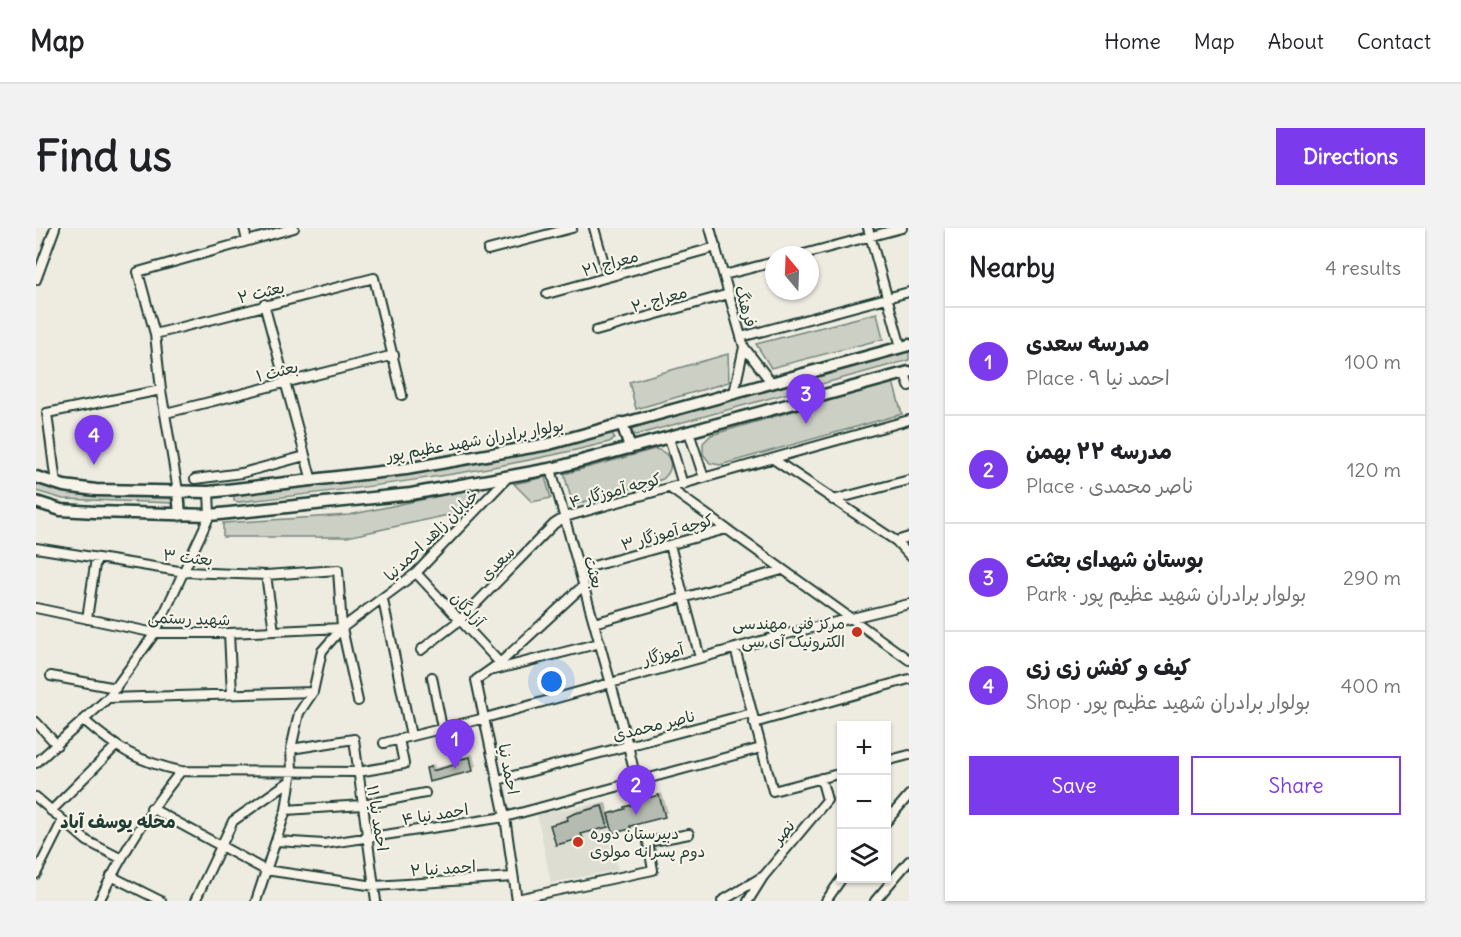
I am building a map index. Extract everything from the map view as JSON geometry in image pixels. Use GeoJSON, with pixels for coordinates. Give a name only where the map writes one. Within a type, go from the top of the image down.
{"type":"FeatureCollection","features":[{"type":"Feature","properties":{"kind":"main road","name":"بولوار برادران شهید عظیم‌ پور"},"geometry":{"type":"LineString","coordinates":[[36,477],[56,484],[96,490],[208,492],[406,469],[549,444],[905,346]]}},
{"type":"Feature","properties":{"kind":"main road"},"geometry":{"type":"LineString","coordinates":[[36,502],[61,510],[210,515],[411,494],[551,468],[907,373]]}},
{"type":"Feature","properties":{"kind":"main road"},"geometry":{"type":"LineString","coordinates":[[622,423],[630,448]]}},
{"type":"Feature","properties":{"kind":"main road"},"geometry":{"type":"LineString","coordinates":[[178,491],[180,515]]}},
{"type":"Feature","properties":{"kind":"street"},"geometry":{"type":"LineString","coordinates":[[36,280],[55,228]]}},
{"type":"Feature","properties":{"kind":"street"},"geometry":{"type":"LineString","coordinates":[[244,228],[247,241]]}},
{"type":"Feature","properties":{"kind":"street"},"geometry":{"type":"LineString","coordinates":[[178,491],[161,390],[155,334],[138,272],[294,228]]}},
{"type":"Feature","properties":{"kind":"street"},"geometry":{"type":"LineString","coordinates":[[488,250],[572,228]]}},
{"type":"Feature","properties":{"kind":"street"},"geometry":{"type":"LineString","coordinates":[[594,228],[608,277]]}},
{"type":"Feature","properties":{"kind":"street","name":"فرهنگ"},"geometry":{"type":"LineString","coordinates":[[710,228],[744,347],[734,393]]}},
{"type":"Feature","properties":{"kind":"street"},"geometry":{"type":"LineString","coordinates":[[819,249],[869,232],[902,228]]}},
{"type":"Feature","properties":{"kind":"street"},"geometry":{"type":"LineString","coordinates":[[869,232],[887,298],[905,346]]}},
{"type":"Feature","properties":{"kind":"street","name":"معراج ۲۱"},"geometry":{"type":"LineString","coordinates":[[547,294],[716,247]]}},
{"type":"Feature","properties":{"kind":"street"},"geometry":{"type":"LineString","coordinates":[[724,275],[765,264]]}},
{"type":"Feature","properties":{"kind":"street","name":"بعثت ۲"},"geometry":{"type":"LineString","coordinates":[[155,334],[264,304],[374,278],[394,355]]}},
{"type":"Feature","properties":{"kind":"street"},"geometry":{"type":"LineString","coordinates":[[741,337],[909,292]]}},
{"type":"Feature","properties":{"kind":"street","name":"معراج ۲۰"},"geometry":{"type":"LineString","coordinates":[[596,331],[729,294]]}},
{"type":"Feature","properties":{"kind":"street"},"geometry":{"type":"LineString","coordinates":[[264,304],[312,481]]}},
{"type":"Feature","properties":{"kind":"street"},"geometry":{"type":"LineString","coordinates":[[744,347],[771,382]]}},
{"type":"Feature","properties":{"kind":"street"},"geometry":{"type":"LineString","coordinates":[[394,355],[402,395]]}},
{"type":"Feature","properties":{"kind":"street","name":"بعثت ۱"},"geometry":{"type":"LineString","coordinates":[[166,413],[394,355]]}},
{"type":"Feature","properties":{"kind":"street"},"geometry":{"type":"LineString","coordinates":[[907,373],[909,386]]}},
{"type":"Feature","properties":{"kind":"street"},"geometry":{"type":"LineString","coordinates":[[56,484],[47,412],[161,390]]}},
{"type":"Feature","properties":{"kind":"street","name":"کوچه آموزگار ۴"},"geometry":{"type":"LineString","coordinates":[[554,524],[565,517],[672,489],[909,420]]}},
{"type":"Feature","properties":{"kind":"street"},"geometry":{"type":"LineString","coordinates":[[689,432],[704,478]]}},
{"type":"Feature","properties":{"kind":"street"},"geometry":{"type":"LineString","coordinates":[[669,438],[683,485]]}},
{"type":"Feature","properties":{"kind":"street"},"geometry":{"type":"LineString","coordinates":[[195,479],[242,473],[304,456]]}},
{"type":"Feature","properties":{"kind":"street"},"geometry":{"type":"LineString","coordinates":[[773,459],[896,541],[909,555]]}},
{"type":"Feature","properties":{"kind":"street","name":"بعثت"},"geometry":{"type":"LineString","coordinates":[[551,468],[637,784]]}},
{"type":"Feature","properties":{"kind":"street","name":"خیابان زاهد احمدنیا"},"geometry":{"type":"LineString","coordinates":[[256,901],[286,810],[292,770],[291,749],[299,713],[313,692],[322,651],[342,628],[383,600],[416,573],[509,476]]}},
{"type":"Feature","properties":{"kind":"street"},"geometry":{"type":"LineString","coordinates":[[834,500],[909,480]]}},
{"type":"Feature","properties":{"kind":"street"},"geometry":{"type":"LineString","coordinates":[[672,489],[849,619],[909,660]]}},
{"type":"Feature","properties":{"kind":"street"},"geometry":{"type":"LineString","coordinates":[[36,763],[108,698],[155,633],[210,515],[208,492]]}},
{"type":"Feature","properties":{"kind":"street","name":"سعدی"},"geometry":{"type":"LineString","coordinates":[[421,650],[460,620],[554,524]]}},
{"type":"Feature","properties":{"kind":"street","name":"کوچه آموزگار ۳"},"geometry":{"type":"LineString","coordinates":[[579,570],[726,529]]}},
{"type":"Feature","properties":{"kind":"street"},"geometry":{"type":"LineString","coordinates":[[896,541],[909,537]]}},
{"type":"Feature","properties":{"kind":"street"},"geometry":{"type":"LineString","coordinates":[[670,545],[700,658]]}},
{"type":"Feature","properties":{"kind":"street","name":"بعثت ۳"},"geometry":{"type":"LineString","coordinates":[[36,548],[185,572],[266,575],[338,570],[342,628]]}},
{"type":"Feature","properties":{"kind":"street"},"geometry":{"type":"LineString","coordinates":[[87,619],[96,558]]}},
{"type":"Feature","properties":{"kind":"street"},"geometry":{"type":"LineString","coordinates":[[594,623],[782,570]]}},
{"type":"Feature","properties":{"kind":"street","name":"آزادگان"},"geometry":{"type":"LineString","coordinates":[[416,573],[500,663]]}},
{"type":"Feature","properties":{"kind":"street"},"geometry":{"type":"LineString","coordinates":[[266,575],[274,631]]}},
{"type":"Feature","properties":{"kind":"street"},"geometry":{"type":"LineString","coordinates":[[488,672],[584,585]]}},
{"type":"Feature","properties":{"kind":"street"},"geometry":{"type":"LineString","coordinates":[[383,600],[411,736]]}},
{"type":"Feature","properties":{"kind":"street","name":"آموزگار"},"geometry":{"type":"LineString","coordinates":[[485,718],[735,648],[909,604]]}},
{"type":"Feature","properties":{"kind":"street","name":"شهید رستمی"},"geometry":{"type":"LineString","coordinates":[[36,608],[155,633],[229,633],[342,628]]}},
{"type":"Feature","properties":{"kind":"street"},"geometry":{"type":"LineString","coordinates":[[342,628],[358,701]]}},
{"type":"Feature","properties":{"kind":"street"},"geometry":{"type":"LineString","coordinates":[[229,633],[232,694]]}},
{"type":"Feature","properties":{"kind":"street"},"geometry":{"type":"LineString","coordinates":[[488,672],[600,643]]}},
{"type":"Feature","properties":{"kind":"street"},"geometry":{"type":"LineString","coordinates":[[735,648],[773,791],[837,774]]}},
{"type":"Feature","properties":{"kind":"street","name":"احمد نیا"},"geometry":{"type":"LineString","coordinates":[[488,672],[476,680],[505,817],[517,900]]}},
{"type":"Feature","properties":{"kind":"street"},"geometry":{"type":"LineString","coordinates":[[51,676],[116,688]]}},
{"type":"Feature","properties":{"kind":"street"},"geometry":{"type":"LineString","coordinates":[[432,677],[442,728]]}},
{"type":"Feature","properties":{"kind":"street"},"geometry":{"type":"LineString","coordinates":[[754,723],[909,679]]}},
{"type":"Feature","properties":{"kind":"street"},"geometry":{"type":"LineString","coordinates":[[108,698],[313,692]]}},
{"type":"Feature","properties":{"kind":"street","name":"ناصر محمدی"},"geometry":{"type":"LineString","coordinates":[[498,780],[752,713]]}},
{"type":"Feature","properties":{"kind":"street"},"geometry":{"type":"LineString","coordinates":[[384,743],[485,718]]}},
{"type":"Feature","properties":{"kind":"street"},"geometry":{"type":"LineString","coordinates":[[85,721],[115,747],[162,767],[181,771],[358,772],[404,764],[399,739]]}},
{"type":"Feature","properties":{"kind":"street"},"geometry":{"type":"LineString","coordinates":[[36,722],[57,745]]}},
{"type":"Feature","properties":{"kind":"street","name":"احمد نیا ۱۱"},"geometry":{"type":"LineString","coordinates":[[291,749],[354,739],[376,901]]}},
{"type":"Feature","properties":{"kind":"street"},"geometry":{"type":"LineString","coordinates":[[51,811],[115,747]]}},
{"type":"Feature","properties":{"kind":"street","name":"احمد نیا ۴"},"geometry":{"type":"LineString","coordinates":[[277,841],[324,844],[505,817],[637,784],[761,748]]}},
{"type":"Feature","properties":{"kind":"street"},"geometry":{"type":"LineString","coordinates":[[891,760],[909,756]]}},
{"type":"Feature","properties":{"kind":"street"},"geometry":{"type":"LineString","coordinates":[[99,901],[120,858],[151,808],[181,771]]}},
{"type":"Feature","properties":{"kind":"street","name":"نصر"},"geometry":{"type":"LineString","coordinates":[[748,901],[764,877],[827,800],[821,778]]}},
{"type":"Feature","properties":{"kind":"street"},"geometry":{"type":"LineString","coordinates":[[195,901],[233,821],[290,781]]}},
{"type":"Feature","properties":{"kind":"street"},"geometry":{"type":"LineString","coordinates":[[286,810],[363,805],[425,793]]}},
{"type":"Feature","properties":{"kind":"street"},"geometry":{"type":"LineString","coordinates":[[891,816],[909,795]]}},
{"type":"Feature","properties":{"kind":"street"},"geometry":{"type":"LineString","coordinates":[[36,797],[62,822],[87,841],[120,858]]}},
{"type":"Feature","properties":{"kind":"street","name":"احمد نیا ۲"},"geometry":{"type":"LineString","coordinates":[[151,808],[265,870],[375,886],[513,877]]}},
{"type":"Feature","properties":{"kind":"street"},"geometry":{"type":"LineString","coordinates":[[37,870],[62,822]]}},
{"type":"Feature","properties":{"kind":"street"},"geometry":{"type":"LineString","coordinates":[[517,900],[653,870],[648,842],[689,834]]}},
{"type":"Feature","properties":{"kind":"street"},"geometry":{"type":"LineString","coordinates":[[875,901],[909,861]]}},
{"type":"Feature","properties":{"kind":"street"},"geometry":{"type":"LineString","coordinates":[[111,876],[161,901]]}},
{"type":"Feature","properties":{"kind":"street"},"geometry":{"type":"LineString","coordinates":[[722,901],[764,877]]}},
{"type":"Feature","properties":{"kind":"street"},"geometry":{"type":"LineString","coordinates":[[826,901],[839,883]]}},
{"type":"Feature","properties":{"kind":"shaded area"},"geometry":{"type":"Polygon","coordinates":[[[877,313],[883,339],[771,368],[756,344],[877,313]]]}},
{"type":"Feature","properties":{"kind":"shaded area"},"geometry":{"type":"Polygon","coordinates":[[[909,351],[909,360],[636,435],[632,433],[632,428],[909,351]]]}},
{"type":"Feature","properties":{"kind":"shaded area"},"geometry":{"type":"Polygon","coordinates":[[[728,354],[729,382],[636,409],[629,382],[728,354]]]}},
{"type":"Feature","properties":{"kind":"shaded area"},"geometry":{"type":"Polygon","coordinates":[[[893,382],[902,414],[720,465],[710,463],[703,454],[703,443],[711,435],[893,382]]]}},
{"type":"Feature","properties":{"kind":"shaded area"},"geometry":{"type":"Polygon","coordinates":[[[612,433],[615,439],[609,442],[471,471],[333,491],[234,501],[234,495],[241,493],[428,470],[612,433]]]}},
{"type":"Feature","properties":{"kind":"shaded area"},"geometry":{"type":"Polygon","coordinates":[[[655,449],[665,453],[670,461],[669,470],[663,479],[573,505],[564,474],[655,449]]]}},
{"type":"Feature","properties":{"kind":"shaded area"},"geometry":{"type":"Polygon","coordinates":[[[545,477],[551,498],[532,502],[514,484],[545,477]]]}},
{"type":"Feature","properties":{"kind":"shaded area"},"geometry":{"type":"Polygon","coordinates":[[[36,483],[68,492],[166,495],[172,503],[63,499],[36,491],[36,483]]]}},
{"type":"Feature","properties":{"kind":"shaded area"},"geometry":{"type":"Polygon","coordinates":[[[482,487],[462,512],[347,537],[223,537],[223,523],[349,515],[482,487]]]}},
{"type":"Feature","properties":{"kind":"shaded area","name":"دبیرستان دوره دوم پسرانه مولوی"},"geometry":{"type":"Polygon","coordinates":[[[606,802],[618,870],[551,883],[537,814],[606,802]]]}},
{"type":"Feature","properties":{"kind":"building"},"geometry":{"type":"Polygon","coordinates":[[[470,757],[473,771],[429,782],[426,768],[431,767],[432,771],[458,764],[457,760],[470,757]]]}},
{"type":"Feature","properties":{"kind":"building"},"geometry":{"type":"Polygon","coordinates":[[[659,795],[665,817],[613,833],[608,814],[625,809],[624,807],[632,805],[631,802],[659,795]]]}},
{"type":"Feature","properties":{"kind":"building"},"geometry":{"type":"Polygon","coordinates":[[[602,806],[608,827],[581,834],[583,838],[556,845],[550,825],[568,820],[567,817],[573,814],[602,806]]]}},
{"type":"Feature","properties":{"kind":"place","name":"بوستان شهدای بعثت"},"geometry":{"type":"Point","coordinates":[806,424]}},
{"type":"Feature","properties":{"kind":"place","name":"کیف و کفش زی زی"},"geometry":{"type":"Point","coordinates":[94,465]}},
{"type":"Feature","properties":{"kind":"place","name":"مرکز فنی مهندسی الکترونیک آی سی"},"geometry":{"type":"Point","coordinates":[857,632]}},
{"type":"Feature","properties":{"kind":"place","name":"مدرسه سعدی"},"geometry":{"type":"Point","coordinates":[455,769]}},
{"type":"Feature","properties":{"kind":"place","name":"مدرسه ۲۲ بهمن"},"geometry":{"type":"Point","coordinates":[636,815]}},
{"type":"Feature","properties":{"kind":"place","name":"دبیرستان دوره دوم پسرانه مولوی"},"geometry":{"type":"Point","coordinates":[578,842]}},
{"type":"Feature","properties":{"kind":"district","name":"محله یوسف آباد"},"geometry":{"type":"Point","coordinates":[118,822]}}]}
